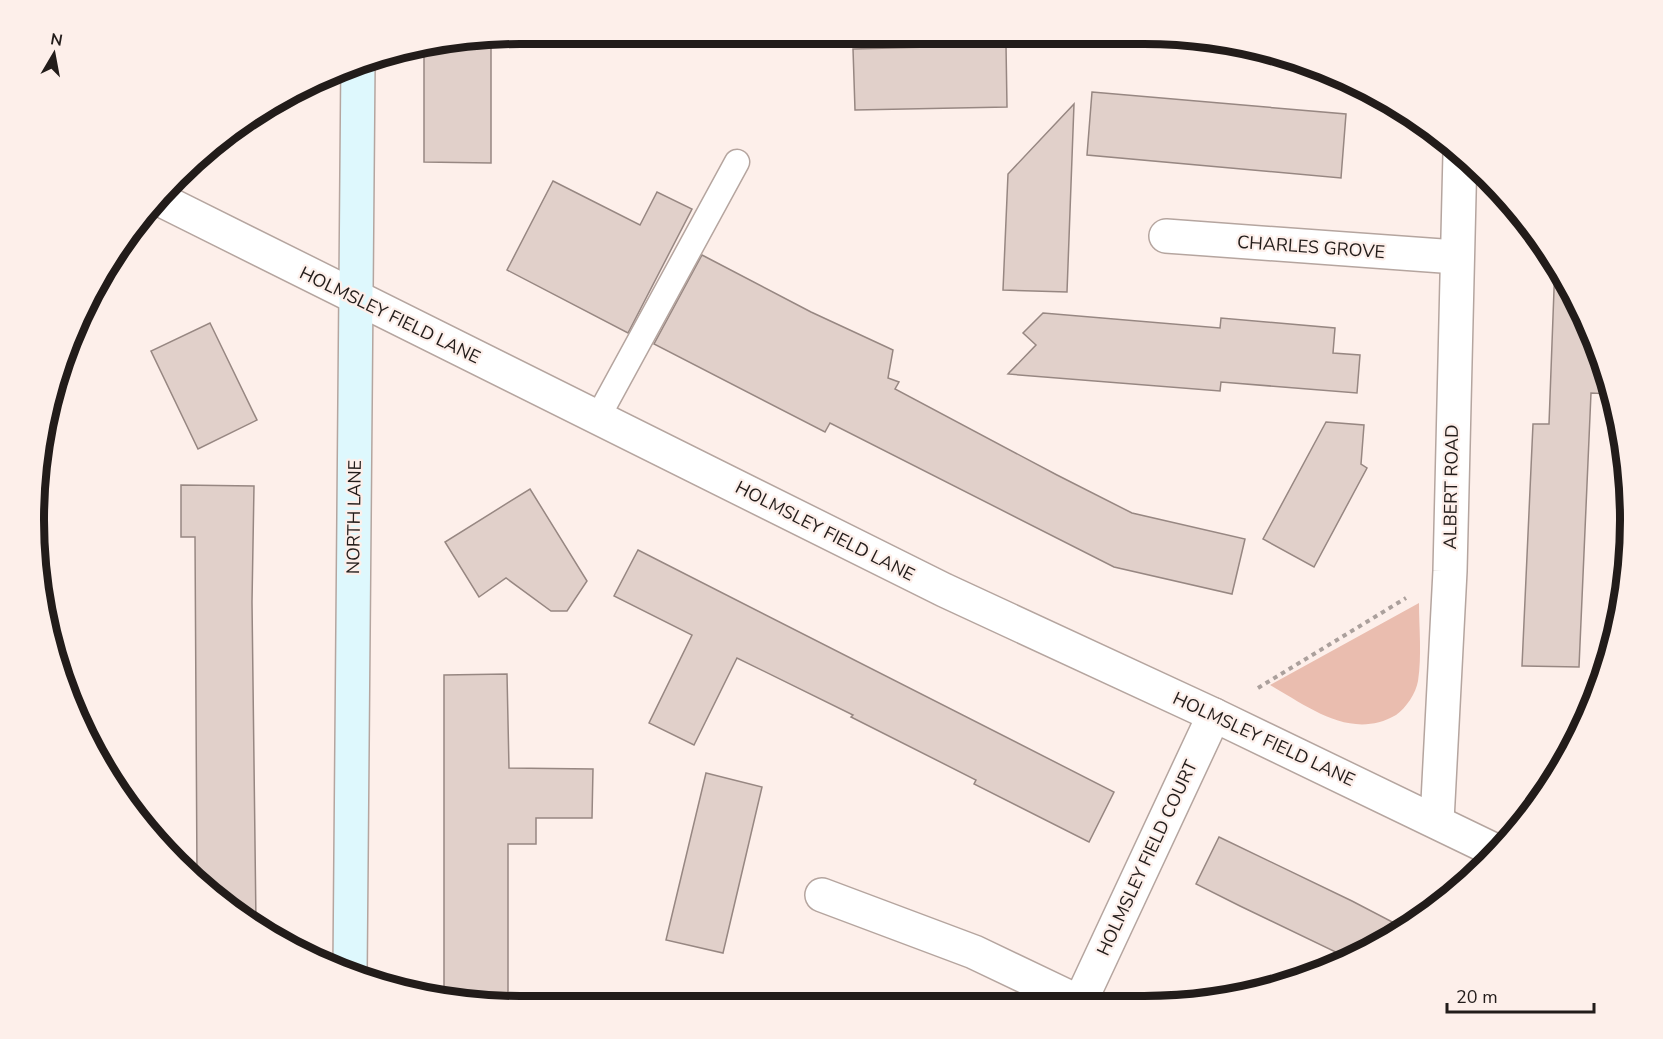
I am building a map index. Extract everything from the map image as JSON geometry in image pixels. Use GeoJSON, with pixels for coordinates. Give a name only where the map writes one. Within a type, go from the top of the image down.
{"type":"FeatureCollection","features":[{"type":"Feature","properties":{"kind":"street","name":"NORTH LANE"},"geometry":{"type":"LineString","coordinates":[[350,964],[358,72]]}},
{"type":"Feature","properties":{"kind":"street","name":"ALBERT ROAD"},"geometry":{"type":"LineString","coordinates":[[1437,821],[1450,571],[1456,257],[1460,165]]}},
{"type":"Feature","properties":{"kind":"street","name":"HOLMSLEY FIELD LANE"},"geometry":{"type":"LineString","coordinates":[[165,203],[944,591],[1214,715],[1488,847]]}},
{"type":"Feature","properties":{"kind":"street","name":"CHARLES GROVE"},"geometry":{"type":"LineString","coordinates":[[1166,236],[1456,257]]}},
{"type":"Feature","properties":{"kind":"street","name":"HOLMSLEY FIELD COURT"},"geometry":{"type":"LineString","coordinates":[[1086,996],[1214,715]]}},
{"type":"Feature","properties":{"kind":"street","name":"HOLMSLEY FIELD COURT"},"geometry":{"type":"LineString","coordinates":[[822,895],[974,952],[1068,996]]}},
{"type":"Feature","properties":{"kind":"lane"},"geometry":{"type":"LineString","coordinates":[[598,417],[737,162]]}},
{"type":"Feature","properties":{"kind":"path"},"geometry":{"type":"LineString","coordinates":[[1214,715],[1450,571]]}},
{"type":"Feature","properties":{"kind":"shaded area"},"geometry":{"type":"Polygon","coordinates":[[[1419,603],[1418,681],[1410,700],[1396,715],[1379,722],[1347,723],[1315,711],[1270,685],[1419,603]]]}},
{"type":"Feature","properties":{"kind":"building"},"geometry":{"type":"Polygon","coordinates":[[[491,45],[491,163],[424,162],[424,54],[491,45]]]}},
{"type":"Feature","properties":{"kind":"building"},"geometry":{"type":"Polygon","coordinates":[[[1006,45],[1007,107],[855,110],[853,49],[1006,45]]]}},
{"type":"Feature","properties":{"kind":"building"},"geometry":{"type":"Polygon","coordinates":[[[1092,92],[1346,114],[1341,178],[1087,155],[1092,92]]]}},
{"type":"Feature","properties":{"kind":"building"},"geometry":{"type":"Polygon","coordinates":[[[1074,104],[1067,292],[1003,290],[1008,174],[1074,104]]]}},
{"type":"Feature","properties":{"kind":"building"},"geometry":{"type":"Polygon","coordinates":[[[553,181],[640,225],[657,192],[692,209],[628,333],[507,270],[553,181]]]}},
{"type":"Feature","properties":{"kind":"building"},"geometry":{"type":"Polygon","coordinates":[[[702,255],[811,312],[893,350],[888,378],[899,382],[895,389],[1057,475],[1132,513],[1245,539],[1232,594],[1114,567],[830,423],[825,432],[654,344],[702,255]]]}},
{"type":"Feature","properties":{"kind":"building"},"geometry":{"type":"Polygon","coordinates":[[[1554,279],[1583,337],[1602,394],[1591,393],[1579,667],[1522,666],[1533,424],[1549,424],[1554,279]]]}},
{"type":"Feature","properties":{"kind":"building"},"geometry":{"type":"Polygon","coordinates":[[[1043,313],[1220,328],[1221,318],[1335,328],[1333,353],[1360,355],[1357,393],[1221,382],[1220,391],[1008,374],[1036,345],[1023,333],[1043,313]]]}},
{"type":"Feature","properties":{"kind":"building"},"geometry":{"type":"Polygon","coordinates":[[[210,323],[257,420],[198,449],[151,351],[210,323]]]}},
{"type":"Feature","properties":{"kind":"building"},"geometry":{"type":"Polygon","coordinates":[[[1326,422],[1364,425],[1361,464],[1367,468],[1314,567],[1263,539],[1326,422]]]}},
{"type":"Feature","properties":{"kind":"building"},"geometry":{"type":"Polygon","coordinates":[[[181,485],[254,486],[252,602],[256,916],[197,869],[195,537],[181,537],[181,485]]]}},
{"type":"Feature","properties":{"kind":"building"},"geometry":{"type":"Polygon","coordinates":[[[530,489],[587,581],[567,611],[551,611],[506,578],[479,597],[445,542],[530,489]]]}},
{"type":"Feature","properties":{"kind":"building"},"geometry":{"type":"Polygon","coordinates":[[[638,550],[1114,792],[1089,842],[974,784],[976,780],[851,717],[853,715],[737,658],[694,745],[649,723],[692,635],[614,596],[638,550]]]}},
{"type":"Feature","properties":{"kind":"building"},"geometry":{"type":"Polygon","coordinates":[[[507,674],[509,768],[593,769],[592,818],[536,818],[536,844],[508,844],[508,995],[444,989],[444,675],[507,674]]]}},
{"type":"Feature","properties":{"kind":"building"},"geometry":{"type":"Polygon","coordinates":[[[706,773],[762,787],[723,953],[666,940],[706,773]]]}},
{"type":"Feature","properties":{"kind":"building"},"geometry":{"type":"Polygon","coordinates":[[[1219,837],[1395,923],[1338,953],[1196,884],[1219,837]]]}}]}
